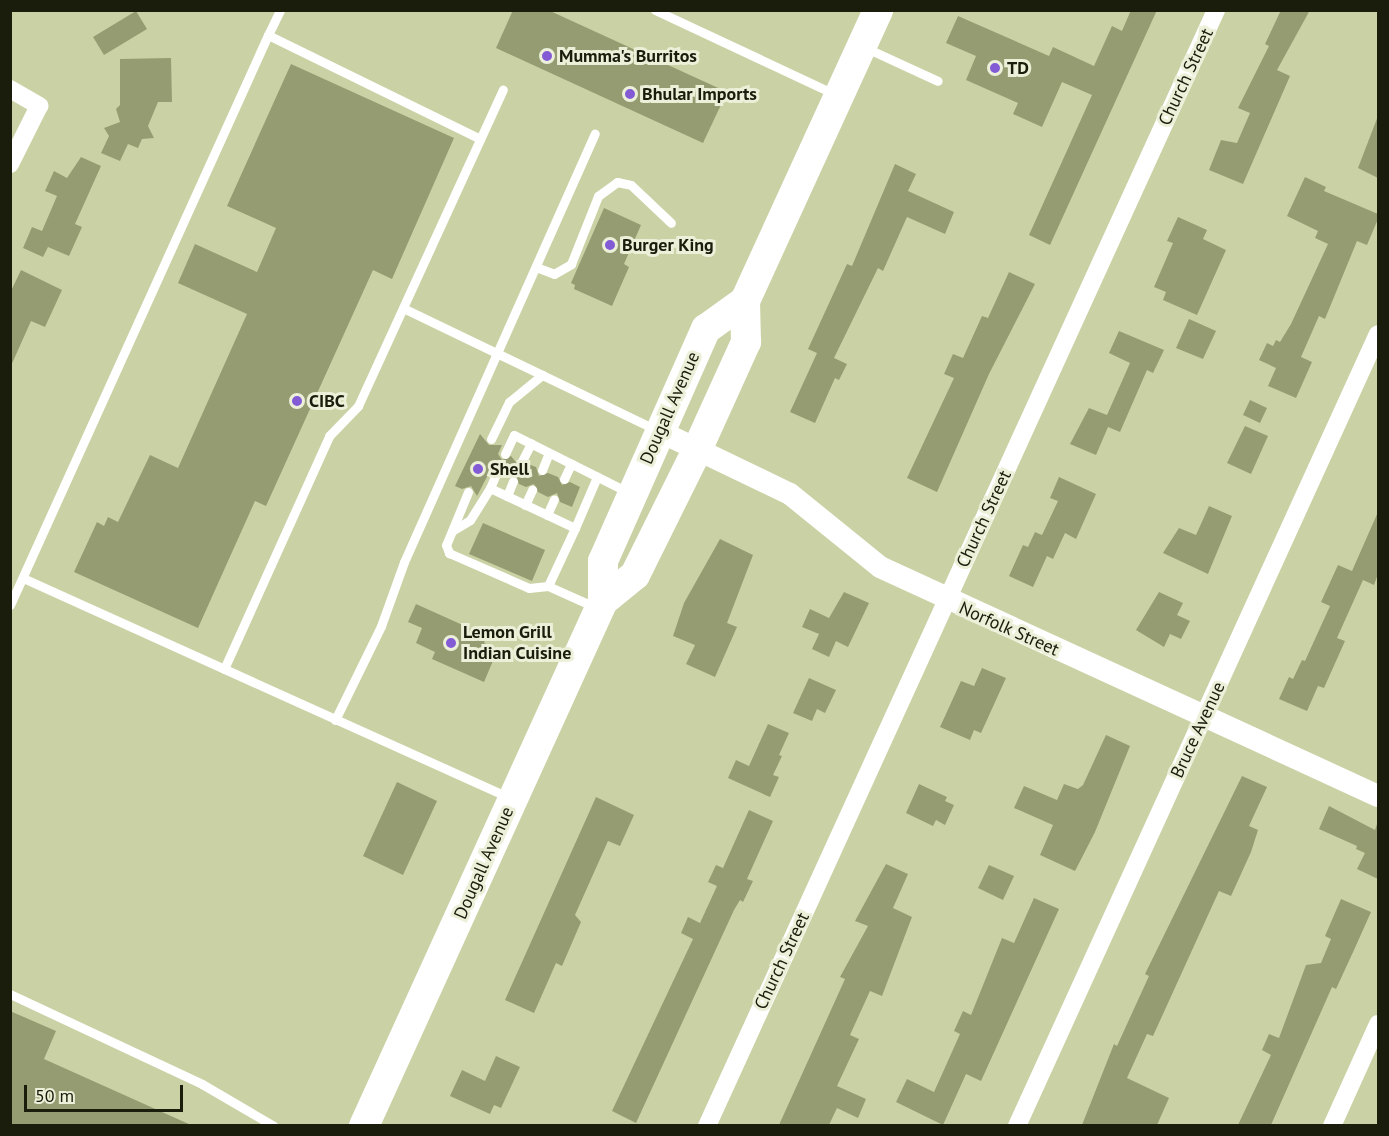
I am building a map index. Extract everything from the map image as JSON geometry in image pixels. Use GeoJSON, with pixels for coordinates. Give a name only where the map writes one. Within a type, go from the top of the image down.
{"type":"FeatureCollection","features":[{"type":"Feature","properties":{"kind":"main road","name":"Dougall Avenue"},"geometry":{"type":"LineString","coordinates":[[364,1125],[602,605],[635,575],[697,450],[746,342],[745,301],[878,10]]}},
{"type":"Feature","properties":{"kind":"main road","name":"Dougall Avenue"},"geometry":{"type":"LineString","coordinates":[[602,605],[603,561],[706,329],[745,301]]}},
{"type":"Feature","properties":{"kind":"street","name":"Church Street"},"geometry":{"type":"LineString","coordinates":[[707,1125],[1216,10]]}},
{"type":"Feature","properties":{"kind":"street"},"geometry":{"type":"LineString","coordinates":[[10,89],[39,106],[10,164]]}},
{"type":"Feature","properties":{"kind":"street","name":"Bruce Avenue"},"geometry":{"type":"LineString","coordinates":[[1017,1125],[1378,334]]}},
{"type":"Feature","properties":{"kind":"street","name":"Norfolk Street"},"geometry":{"type":"LineString","coordinates":[[659,431],[790,494],[880,567],[947,601],[1378,796]]}},
{"type":"Feature","properties":{"kind":"street"},"geometry":{"type":"LineString","coordinates":[[1332,1125],[1378,1024]]}},
{"type":"Feature","properties":{"kind":"lane"},"geometry":{"type":"LineString","coordinates":[[10,605],[280,10]]}},
{"type":"Feature","properties":{"kind":"lane"},"geometry":{"type":"LineString","coordinates":[[655,10],[838,97]]}},
{"type":"Feature","properties":{"kind":"lane"},"geometry":{"type":"LineString","coordinates":[[268,35],[480,139]]}},
{"type":"Feature","properties":{"kind":"lane"},"geometry":{"type":"LineString","coordinates":[[862,46],[938,81]]}},
{"type":"Feature","properties":{"kind":"lane"},"geometry":{"type":"LineString","coordinates":[[224,669],[329,436],[358,406],[502,90]]}},
{"type":"Feature","properties":{"kind":"lane"},"geometry":{"type":"LineString","coordinates":[[335,720],[381,626],[404,562],[595,134]]}},
{"type":"Feature","properties":{"kind":"lane"},"geometry":{"type":"LineString","coordinates":[[536,267],[555,274],[571,264],[598,196],[617,182],[631,185],[671,223]]}},
{"type":"Feature","properties":{"kind":"lane"},"geometry":{"type":"LineString","coordinates":[[403,308],[659,431]]}},
{"type":"Feature","properties":{"kind":"lane"},"geometry":{"type":"LineString","coordinates":[[491,439],[509,402],[542,375]]}},
{"type":"Feature","properties":{"kind":"lane"},"geometry":{"type":"LineString","coordinates":[[496,426],[632,494]]}},
{"type":"Feature","properties":{"kind":"lane"},"geometry":{"type":"LineString","coordinates":[[505,454],[514,435]]}},
{"type":"Feature","properties":{"kind":"lane"},"geometry":{"type":"LineString","coordinates":[[522,461],[531,443]]}},
{"type":"Feature","properties":{"kind":"lane"},"geometry":{"type":"LineString","coordinates":[[542,470],[549,453]]}},
{"type":"Feature","properties":{"kind":"lane"},"geometry":{"type":"LineString","coordinates":[[564,479],[571,464]]}},
{"type":"Feature","properties":{"kind":"lane"},"geometry":{"type":"LineString","coordinates":[[452,531],[470,520],[496,474]]}},
{"type":"Feature","properties":{"kind":"lane"},"geometry":{"type":"LineString","coordinates":[[548,585],[597,477]]}},
{"type":"Feature","properties":{"kind":"lane"},"geometry":{"type":"LineString","coordinates":[[507,496],[513,481]]}},
{"type":"Feature","properties":{"kind":"lane"},"geometry":{"type":"LineString","coordinates":[[490,488],[575,528]]}},
{"type":"Feature","properties":{"kind":"lane"},"geometry":{"type":"LineString","coordinates":[[525,504],[532,490]]}},
{"type":"Feature","properties":{"kind":"lane"},"geometry":{"type":"LineString","coordinates":[[468,492],[446,545],[449,553],[529,588],[548,585],[602,605]]}},
{"type":"Feature","properties":{"kind":"lane"},"geometry":{"type":"LineString","coordinates":[[547,515],[554,499]]}},
{"type":"Feature","properties":{"kind":"lane"},"geometry":{"type":"LineString","coordinates":[[23,578],[513,800]]}},
{"type":"Feature","properties":{"kind":"lane"},"geometry":{"type":"LineString","coordinates":[[10,994],[202,1084],[274,1125]]}},
{"type":"Feature","properties":{"kind":"building"},"geometry":{"type":"Polygon","coordinates":[[[513,10],[548,10],[727,92],[703,143],[496,48],[513,10]]]}},
{"type":"Feature","properties":{"kind":"building"},"geometry":{"type":"Polygon","coordinates":[[[1131,10],[1157,10],[1050,245],[1029,235],[1092,95],[1062,82],[1042,127],[1013,114],[1018,103],[966,80],[976,56],[946,43],[958,16],[1049,56],[1053,47],[1094,66],[1112,26],[1122,31],[1131,10]]]}},
{"type":"Feature","properties":{"kind":"building"},"geometry":{"type":"Polygon","coordinates":[[[1281,10],[1310,10],[1277,70],[1290,76],[1243,184],[1209,170],[1221,140],[1237,143],[1250,113],[1238,108],[1269,46],[1265,44],[1281,10]]]}},
{"type":"Feature","properties":{"kind":"building"},"geometry":{"type":"Polygon","coordinates":[[[136,11],[147,29],[104,55],[93,37],[136,11]]]}},
{"type":"Feature","properties":{"kind":"building"},"geometry":{"type":"Polygon","coordinates":[[[171,58],[172,102],[158,102],[148,126],[154,138],[142,139],[138,148],[128,144],[120,161],[101,153],[109,136],[104,128],[120,122],[116,109],[120,105],[120,59],[171,58]]]}},
{"type":"Feature","properties":{"kind":"building"},"geometry":{"type":"Polygon","coordinates":[[[291,64],[454,138],[392,279],[373,270],[266,506],[255,501],[198,628],[74,572],[97,522],[104,526],[108,517],[118,522],[150,455],[178,468],[247,314],[178,283],[195,244],[257,272],[276,228],[227,206],[291,64]]]}},
{"type":"Feature","properties":{"kind":"building"},"geometry":{"type":"Polygon","coordinates":[[[1378,116],[1378,178],[1358,168],[1378,116]]]}},
{"type":"Feature","properties":{"kind":"building"},"geometry":{"type":"Polygon","coordinates":[[[81,157],[101,166],[75,224],[82,227],[69,256],[48,247],[43,257],[23,248],[32,227],[42,231],[57,196],[45,191],[54,171],[67,178],[81,157]]]}},
{"type":"Feature","properties":{"kind":"building"},"geometry":{"type":"Polygon","coordinates":[[[895,164],[916,174],[908,191],[954,212],[945,234],[907,217],[883,271],[878,268],[834,358],[847,364],[839,380],[835,378],[815,423],[790,412],[817,353],[808,349],[847,264],[852,266],[895,164]]]}},
{"type":"Feature","properties":{"kind":"building"},"geometry":{"type":"Polygon","coordinates":[[[1305,177],[1326,187],[1324,191],[1378,214],[1378,219],[1367,245],[1357,241],[1325,319],[1319,316],[1301,357],[1312,362],[1296,398],[1268,386],[1276,368],[1259,360],[1267,343],[1273,346],[1276,340],[1280,342],[1291,324],[1328,244],[1315,238],[1318,231],[1287,216],[1305,177]]]}},
{"type":"Feature","properties":{"kind":"building","name":"Burger King"},"geometry":{"type":"Polygon","coordinates":[[[604,208],[641,225],[624,264],[629,267],[612,306],[574,289],[575,285],[571,283],[604,208]]]}},
{"type":"Feature","properties":{"kind":"building"},"geometry":{"type":"Polygon","coordinates":[[[1178,217],[1207,230],[1203,239],[1226,250],[1197,315],[1163,300],[1166,292],[1154,287],[1173,243],[1167,241],[1178,217]]]}},
{"type":"Feature","properties":{"kind":"building"},"geometry":{"type":"Polygon","coordinates":[[[21,270],[62,290],[45,327],[31,321],[10,368],[10,293],[21,270]]]}},
{"type":"Feature","properties":{"kind":"building"},"geometry":{"type":"Polygon","coordinates":[[[1009,272],[1035,284],[989,374],[937,492],[907,478],[954,378],[944,374],[953,354],[963,358],[982,316],[988,318],[1009,272]]]}},
{"type":"Feature","properties":{"kind":"building"},"geometry":{"type":"Polygon","coordinates":[[[1189,319],[1216,331],[1203,359],[1176,348],[1189,319]]]}},
{"type":"Feature","properties":{"kind":"building"},"geometry":{"type":"Polygon","coordinates":[[[1119,331],[1164,350],[1153,373],[1147,370],[1120,432],[1108,427],[1096,455],[1070,444],[1089,408],[1107,415],[1130,363],[1109,353],[1119,331]]]}},
{"type":"Feature","properties":{"kind":"building"},"geometry":{"type":"Polygon","coordinates":[[[1250,400],[1267,408],[1260,423],[1243,415],[1250,400]]]}},
{"type":"Feature","properties":{"kind":"building"},"geometry":{"type":"Polygon","coordinates":[[[1245,426],[1268,436],[1251,474],[1227,463],[1245,426]]]}},
{"type":"Feature","properties":{"kind":"building"},"geometry":{"type":"Polygon","coordinates":[[[480,434],[489,445],[502,445],[498,454],[502,460],[511,456],[520,467],[528,464],[536,467],[539,476],[548,473],[558,477],[562,485],[570,482],[580,487],[572,507],[560,502],[557,493],[548,497],[538,492],[534,484],[526,487],[519,484],[516,475],[502,477],[498,468],[490,471],[477,496],[471,486],[462,489],[455,486],[480,434]]]}},
{"type":"Feature","properties":{"kind":"building"},"geometry":{"type":"Polygon","coordinates":[[[1059,477],[1096,494],[1076,539],[1065,533],[1053,559],[1047,556],[1033,587],[1009,576],[1023,545],[1028,547],[1035,532],[1042,535],[1058,501],[1050,498],[1059,477]]]}},
{"type":"Feature","properties":{"kind":"building"},"geometry":{"type":"Polygon","coordinates":[[[1209,506],[1232,516],[1208,574],[1163,553],[1179,528],[1196,535],[1209,506]]]}},
{"type":"Feature","properties":{"kind":"building"},"geometry":{"type":"Polygon","coordinates":[[[1378,512],[1378,574],[1374,585],[1363,580],[1337,638],[1345,641],[1324,688],[1318,686],[1307,711],[1279,699],[1289,677],[1293,679],[1302,660],[1305,661],[1330,606],[1321,602],[1338,565],[1352,571],[1378,512]]]}},
{"type":"Feature","properties":{"kind":"building","name":"Shell"},"geometry":{"type":"Polygon","coordinates":[[[483,523],[545,550],[532,581],[469,554],[483,523]]]}},
{"type":"Feature","properties":{"kind":"building"},"geometry":{"type":"Polygon","coordinates":[[[720,539],[753,555],[727,623],[737,627],[715,677],[686,664],[695,645],[673,636],[684,603],[720,539]]]}},
{"type":"Feature","properties":{"kind":"building"},"geometry":{"type":"Polygon","coordinates":[[[844,592],[869,603],[848,647],[836,641],[829,657],[812,649],[819,634],[802,627],[810,609],[829,618],[844,592]]]}},
{"type":"Feature","properties":{"kind":"building"},"geometry":{"type":"Polygon","coordinates":[[[1159,592],[1183,603],[1177,615],[1190,621],[1181,639],[1170,634],[1164,647],[1136,630],[1159,592]]]}},
{"type":"Feature","properties":{"kind":"building","name":"Lemon Grill Indian Cuisine"},"geometry":{"type":"Polygon","coordinates":[[[416,604],[487,636],[484,643],[498,649],[484,682],[432,659],[435,652],[416,643],[422,628],[408,622],[416,604]]]}},
{"type":"Feature","properties":{"kind":"building"},"geometry":{"type":"Polygon","coordinates":[[[982,668],[1006,678],[981,733],[974,730],[970,740],[940,727],[961,681],[974,686],[982,668]]]}},
{"type":"Feature","properties":{"kind":"building"},"geometry":{"type":"Polygon","coordinates":[[[809,678],[836,690],[825,713],[817,709],[812,721],[793,713],[809,678]]]}},
{"type":"Feature","properties":{"kind":"building"},"geometry":{"type":"Polygon","coordinates":[[[768,724],[789,733],[773,775],[779,777],[770,797],[728,778],[736,760],[749,766],[768,724]]]}},
{"type":"Feature","properties":{"kind":"building"},"geometry":{"type":"Polygon","coordinates":[[[1106,735],[1130,746],[1095,832],[1075,871],[1040,855],[1053,825],[1014,808],[1024,786],[1057,800],[1064,784],[1078,789],[1083,785],[1106,735]]]}},
{"type":"Feature","properties":{"kind":"building"},"geometry":{"type":"Polygon","coordinates":[[[1242,776],[1267,787],[1249,826],[1258,830],[1251,852],[1231,896],[1219,891],[1153,1036],[1147,1034],[1127,1078],[1169,1098],[1157,1125],[1082,1125],[1114,1044],[1117,1046],[1149,976],[1145,974],[1242,776]]]}},
{"type":"Feature","properties":{"kind":"building"},"geometry":{"type":"Polygon","coordinates":[[[397,782],[437,801],[403,875],[363,856],[397,782]]]}},
{"type":"Feature","properties":{"kind":"building"},"geometry":{"type":"Polygon","coordinates":[[[919,784],[947,797],[945,801],[954,805],[945,825],[936,820],[933,826],[906,813],[919,784]]]}},
{"type":"Feature","properties":{"kind":"building"},"geometry":{"type":"Polygon","coordinates":[[[596,797],[634,815],[620,846],[608,841],[575,915],[581,922],[562,966],[556,963],[534,1013],[505,1000],[596,797]]]}},
{"type":"Feature","properties":{"kind":"building"},"geometry":{"type":"Polygon","coordinates":[[[1329,806],[1375,830],[1378,821],[1378,879],[1357,869],[1365,853],[1356,849],[1357,846],[1319,829],[1329,806]]]}},
{"type":"Feature","properties":{"kind":"building"},"geometry":{"type":"Polygon","coordinates":[[[749,810],[773,821],[747,879],[753,881],[743,902],[740,900],[734,910],[636,1123],[612,1111],[693,939],[681,933],[688,917],[700,923],[717,886],[708,882],[716,865],[723,868],[749,810]]]}},
{"type":"Feature","properties":{"kind":"building"},"geometry":{"type":"Polygon","coordinates":[[[886,864],[908,874],[893,908],[912,917],[882,996],[870,991],[850,1035],[859,1039],[837,1086],[866,1099],[858,1118],[837,1108],[829,1125],[779,1125],[845,979],[840,977],[868,926],[855,921],[886,864]]]}},
{"type":"Feature","properties":{"kind":"building"},"geometry":{"type":"Polygon","coordinates":[[[989,865],[1014,876],[1003,900],[978,888],[989,865]]]}},
{"type":"Feature","properties":{"kind":"building"},"geometry":{"type":"Polygon","coordinates":[[[1034,898],[1059,909],[981,1081],[966,1074],[943,1125],[896,1102],[907,1079],[934,1092],[960,1034],[954,1031],[963,1011],[971,1015],[1002,938],[1014,943],[1034,898]]]}},
{"type":"Feature","properties":{"kind":"building"},"geometry":{"type":"Polygon","coordinates":[[[1341,899],[1371,912],[1354,950],[1336,989],[1332,987],[1271,1125],[1238,1125],[1271,1055],[1262,1050],[1269,1034],[1279,1038],[1306,965],[1321,963],[1331,939],[1325,936],[1341,899]]]}},
{"type":"Feature","properties":{"kind":"building"},"geometry":{"type":"Polygon","coordinates":[[[10,1011],[56,1031],[44,1059],[191,1125],[10,1125],[10,1011]]]}},
{"type":"Feature","properties":{"kind":"building"},"geometry":{"type":"Polygon","coordinates":[[[496,1056],[520,1067],[501,1108],[494,1105],[490,1114],[450,1096],[462,1070],[485,1081],[496,1056]]]}},
{"type":"Feature","properties":{"kind":"place","name":"Mumma's Burritos"},"geometry":{"type":"Point","coordinates":[547,56]}},
{"type":"Feature","properties":{"kind":"place","name":"TD"},"geometry":{"type":"Point","coordinates":[995,68]}},
{"type":"Feature","properties":{"kind":"place","name":"Bhular Imports"},"geometry":{"type":"Point","coordinates":[630,94]}},
{"type":"Feature","properties":{"kind":"place","name":"Burger King"},"geometry":{"type":"Point","coordinates":[610,245]}},
{"type":"Feature","properties":{"kind":"place","name":"CIBC"},"geometry":{"type":"Point","coordinates":[297,401]}},
{"type":"Feature","properties":{"kind":"place","name":"Shell"},"geometry":{"type":"Point","coordinates":[478,469]}},
{"type":"Feature","properties":{"kind":"place","name":"Lemon Grill Indian Cuisine"},"geometry":{"type":"Point","coordinates":[451,643]}}]}
